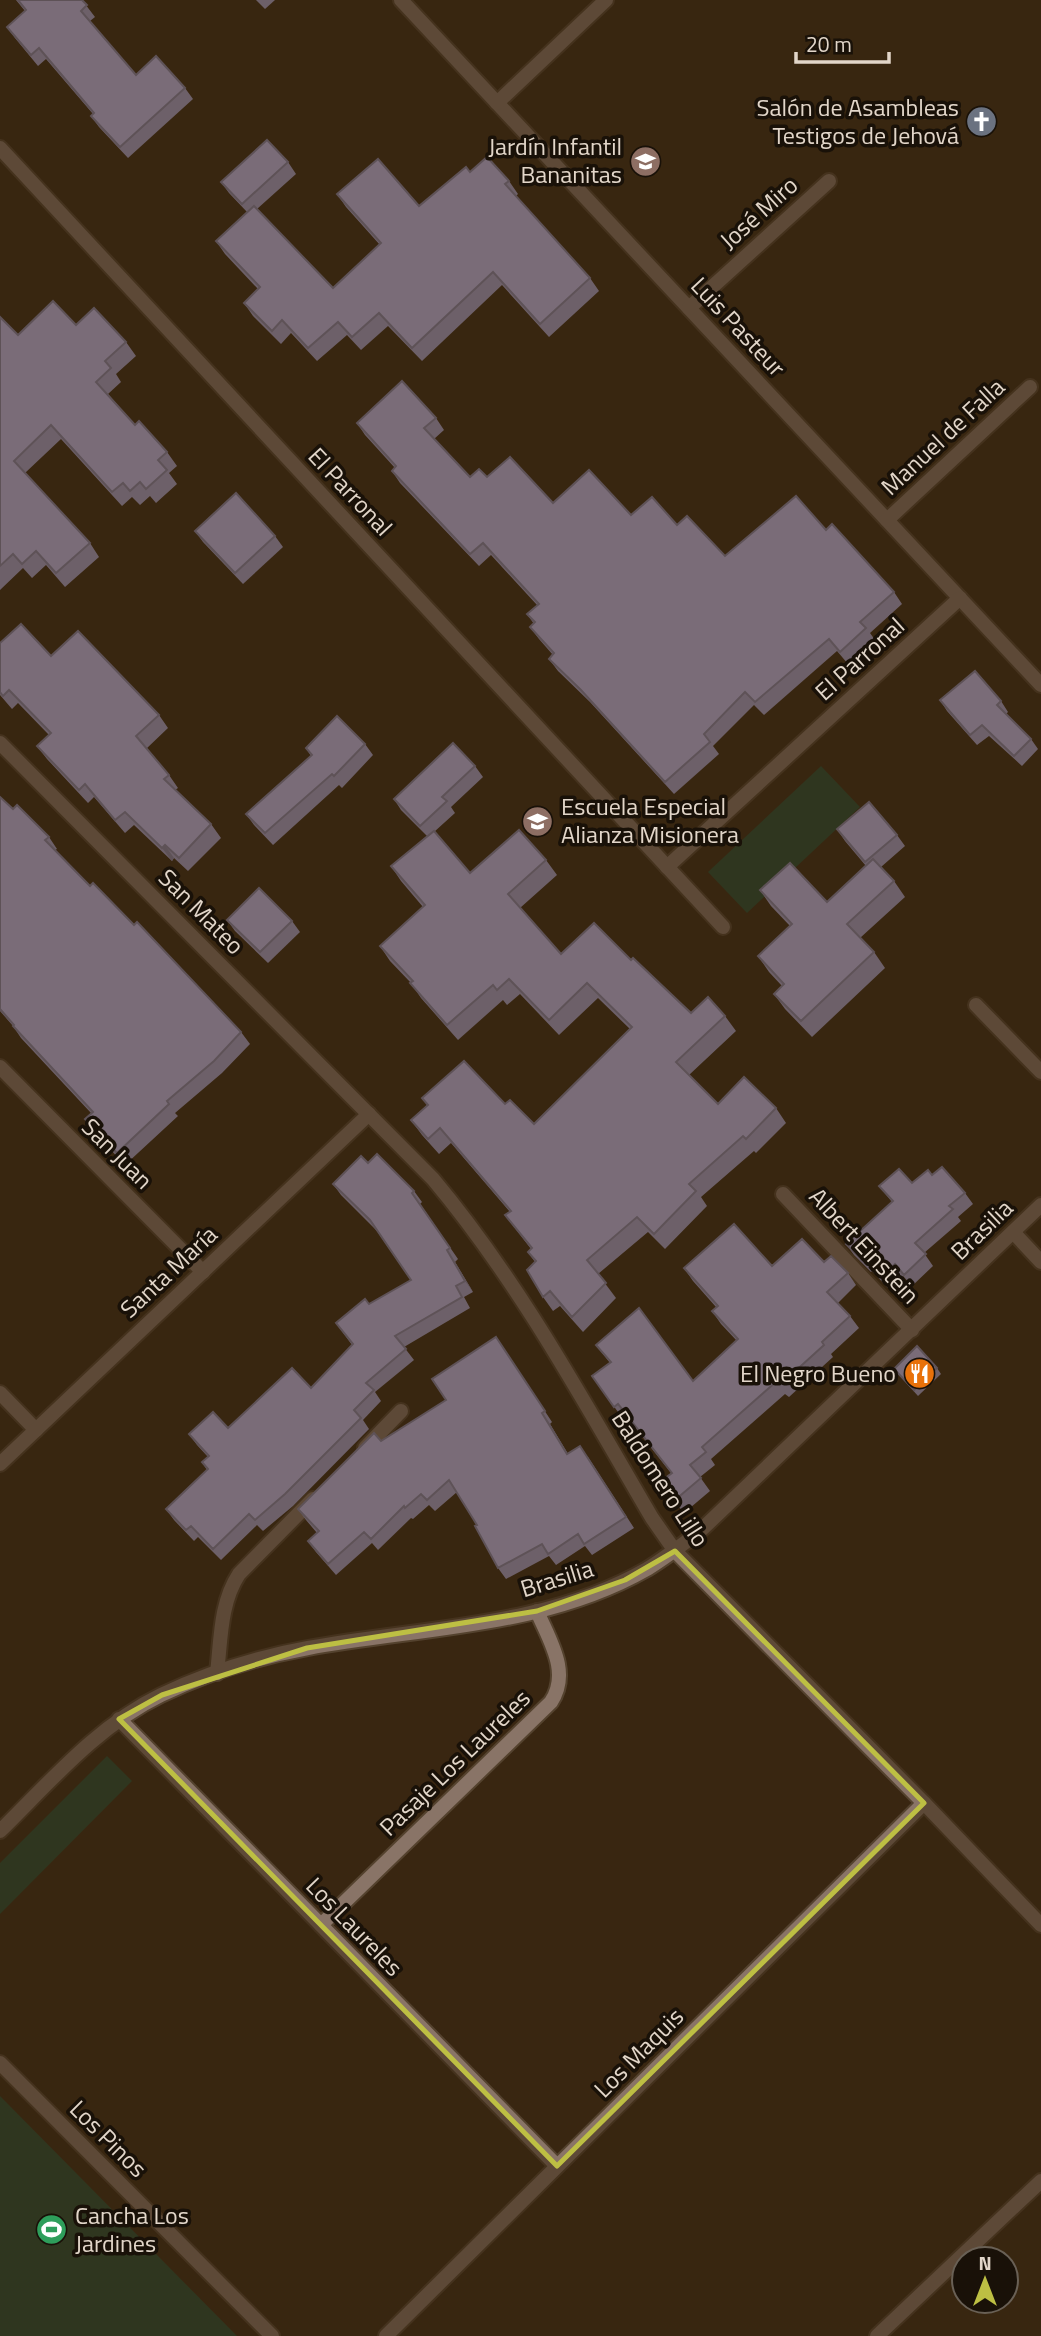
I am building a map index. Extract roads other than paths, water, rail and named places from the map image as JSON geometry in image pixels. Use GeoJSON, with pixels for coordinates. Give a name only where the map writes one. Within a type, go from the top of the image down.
{"type":"FeatureCollection","features":[{"type":"Feature","properties":{"kind":"street","name":"Luis Pasteur"},"geometry":{"type":"LineString","coordinates":[[401,0],[1041,685]]}},
{"type":"Feature","properties":{"kind":"street"},"geometry":{"type":"LineString","coordinates":[[497,103],[606,0]]}},
{"type":"Feature","properties":{"kind":"street","name":"El Parronal"},"geometry":{"type":"LineString","coordinates":[[0,148],[723,927]]}},
{"type":"Feature","properties":{"kind":"street","name":"José Miro"},"geometry":{"type":"LineString","coordinates":[[688,308],[829,181]]}},
{"type":"Feature","properties":{"kind":"street","name":"Manuel de Falla"},"geometry":{"type":"LineString","coordinates":[[887,520],[1030,387]]}},
{"type":"Feature","properties":{"kind":"street","name":"El Parronal"},"geometry":{"type":"LineString","coordinates":[[667,867],[960,598]]}},
{"type":"Feature","properties":{"kind":"street","name":"San Mateo"},"geometry":{"type":"LineString","coordinates":[[0,743],[369,1114]]}},
{"type":"Feature","properties":{"kind":"street"},"geometry":{"type":"LineString","coordinates":[[976,1005],[1041,1072]]}},
{"type":"Feature","properties":{"kind":"street","name":"San Juan"},"geometry":{"type":"LineString","coordinates":[[0,1067],[203,1272]]}},
{"type":"Feature","properties":{"kind":"street","name":"Santa María"},"geometry":{"type":"LineString","coordinates":[[0,1464],[369,1114]]}},
{"type":"Feature","properties":{"kind":"street","name":"Baldomero Lillo"},"geometry":{"type":"LineString","coordinates":[[369,1114],[433,1179],[491,1251],[519,1293],[652,1518],[675,1551],[924,1802],[1041,1925]]}},
{"type":"Feature","properties":{"kind":"street","name":"Albert Einstein"},"geometry":{"type":"LineString","coordinates":[[783,1194],[912,1330]]}},
{"type":"Feature","properties":{"kind":"street","name":"Brasilia"},"geometry":{"type":"LineString","coordinates":[[0,1831],[88,1745],[119,1719],[162,1695],[217,1673],[307,1648],[450,1628],[537,1611],[625,1580],[675,1551],[699,1532],[1041,1205]]}},
{"type":"Feature","properties":{"kind":"street"},"geometry":{"type":"LineString","coordinates":[[1013,1232],[1041,1262]]}},
{"type":"Feature","properties":{"kind":"street"},"geometry":{"type":"LineString","coordinates":[[0,1393],[36,1430]]}},
{"type":"Feature","properties":{"kind":"street"},"geometry":{"type":"LineString","coordinates":[[353,1459],[401,1411]]}},
{"type":"Feature","properties":{"kind":"street"},"geometry":{"type":"LineString","coordinates":[[217,1673],[224,1612],[232,1586],[239,1574],[325,1488]]}},
{"type":"Feature","properties":{"kind":"street","name":"Pasaje Los Laureles"},"geometry":{"type":"LineString","coordinates":[[321,1925],[551,1702],[560,1685],[561,1673],[537,1611]]}},
{"type":"Feature","properties":{"kind":"street","name":"Los Laureles"},"geometry":{"type":"LineString","coordinates":[[119,1719],[557,2166]]}},
{"type":"Feature","properties":{"kind":"street","name":"Los Maquis"},"geometry":{"type":"LineString","coordinates":[[386,2336],[924,1802]]}},
{"type":"Feature","properties":{"kind":"street","name":"Los Pinos"},"geometry":{"type":"LineString","coordinates":[[0,2063],[272,2336]]}},
{"type":"Feature","properties":{"kind":"street"},"geometry":{"type":"LineString","coordinates":[[877,2336],[1041,2181]]}},
{"type":"Feature","properties":{"kind":"place","name":"Salón de Asambleas Testigos de Jehová"},"geometry":{"type":"Point","coordinates":[982,122]}},
{"type":"Feature","properties":{"kind":"place","name":"Jardín Infantil Bananitas"},"geometry":{"type":"Point","coordinates":[645,161]}},
{"type":"Feature","properties":{"kind":"place","name":"Escuela Especial Alianza Misionera"},"geometry":{"type":"Point","coordinates":[538,821]}},
{"type":"Feature","properties":{"kind":"place","name":"El Negro Bueno"},"geometry":{"type":"Point","coordinates":[919,1374]}},
{"type":"Feature","properties":{"kind":"place","name":"Cancha Los Jardines"},"geometry":{"type":"Point","coordinates":[52,2230]}}]}
